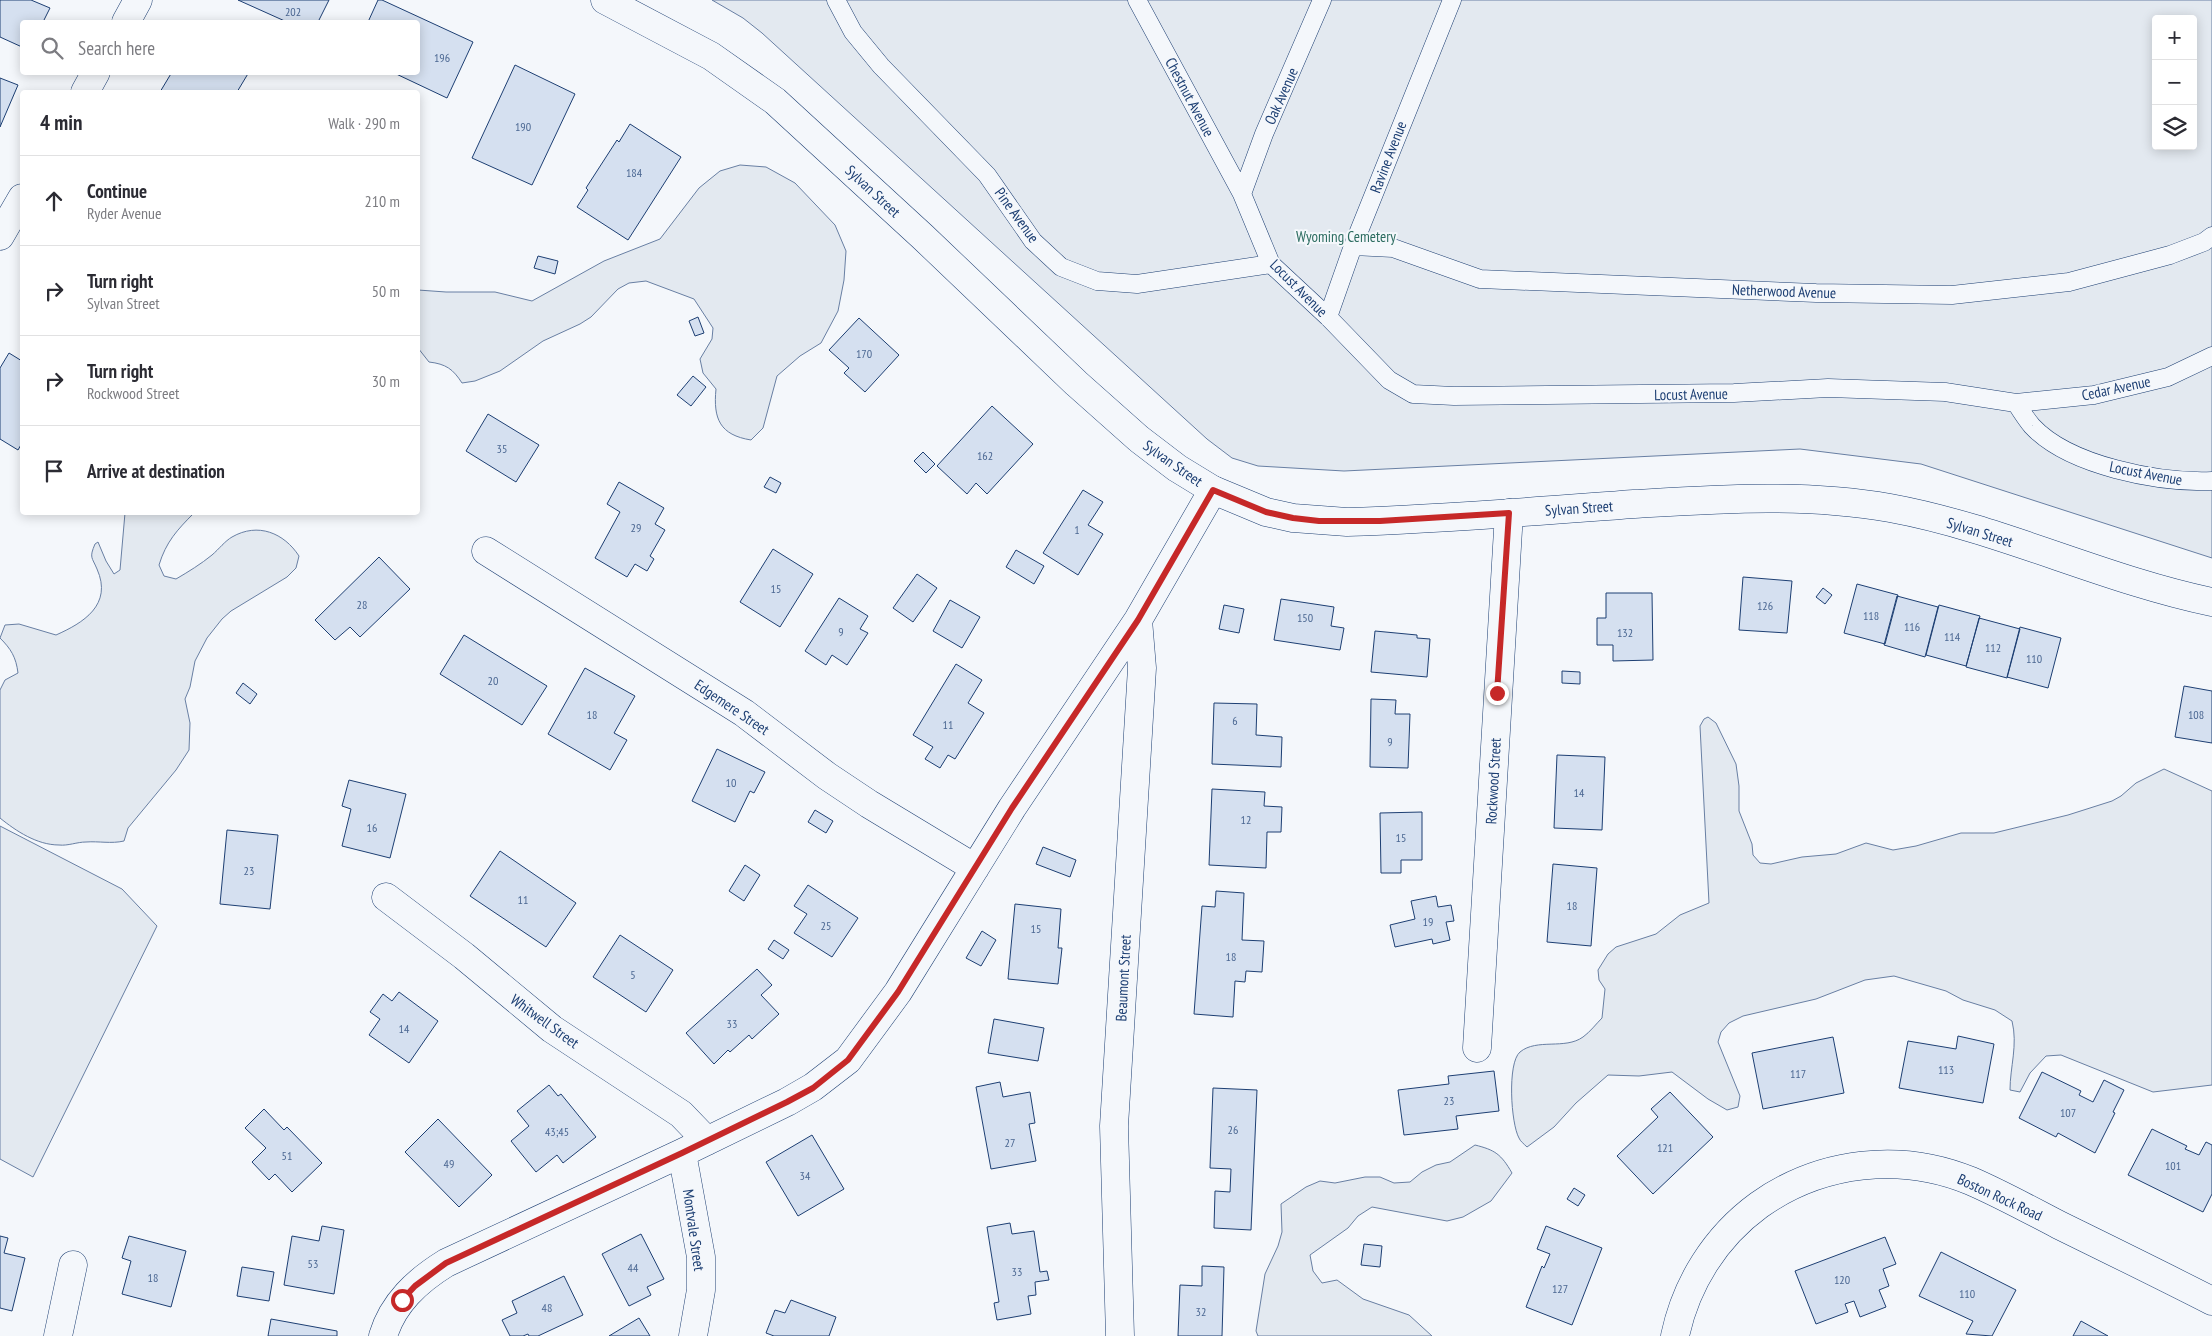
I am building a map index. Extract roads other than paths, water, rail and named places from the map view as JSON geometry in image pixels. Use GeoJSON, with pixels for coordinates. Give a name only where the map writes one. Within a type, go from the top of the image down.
{"type":"FeatureCollection","features":[{"type":"Feature","properties":{"kind":"street"},"geometry":{"type":"LineString","coordinates":[[127,20],[138,0]]}},
{"type":"Feature","properties":{"kind":"street","name":"Sylvan Street"},"geometry":{"type":"LineString","coordinates":[[605,0],[711,56],[775,101],[1076,383],[1139,439],[1177,468],[1213,490],[1266,512],[1319,521],[1380,521],[1722,500],[1779,498],[1834,500],[1889,508],[1958,524],[2115,576],[2212,602]]}},
{"type":"Feature","properties":{"kind":"street"},"geometry":{"type":"LineString","coordinates":[[86,90],[94,75]]}},
{"type":"Feature","properties":{"kind":"street"},"geometry":{"type":"LineString","coordinates":[[0,236],[20,201]]}},
{"type":"Feature","properties":{"kind":"street"},"geometry":{"type":"LineString","coordinates":[[383,1336],[390,1316],[402,1300],[432,1272],[475,1248],[682,1153],[813,1088],[848,1060],[898,992],[1012,808],[1138,620],[1213,490]]}},
{"type":"Feature","properties":{"kind":"street","name":"Rockwood Street"},"geometry":{"type":"LineString","coordinates":[[1477,1048],[1509,513]]}},
{"type":"Feature","properties":{"kind":"street","name":"Edgemere Street"},"geometry":{"type":"LineString","coordinates":[[486,551],[729,703],[869,804],[975,868]]}},
{"type":"Feature","properties":{"kind":"street","name":"Beaumont Street"},"geometry":{"type":"LineString","coordinates":[[1120,1336],[1114,1126],[1142,668],[1138,620]]}},
{"type":"Feature","properties":{"kind":"street","name":"Whitwell Street"},"geometry":{"type":"LineString","coordinates":[[386,897],[464,956],[552,1028],[681,1114],[707,1141]]}},
{"type":"Feature","properties":{"kind":"street","name":"Montvale Street"},"geometry":{"type":"LineString","coordinates":[[682,1153],[701,1258],[701,1290],[693,1336]]}},
{"type":"Feature","properties":{"kind":"street","name":"Boston Rock Road"},"geometry":{"type":"LineString","coordinates":[[1675,1336],[1687,1296],[1698,1273],[1730,1230],[1749,1212],[1793,1185],[1826,1173],[1869,1164],[1921,1167],[1971,1181],[2212,1300]]}},
{"type":"Feature","properties":{"kind":"street"},"geometry":{"type":"LineString","coordinates":[[58,1336],[73,1265]]}},
{"type":"Feature","properties":{"kind":"lane","name":"Pine Avenue"},"geometry":{"type":"LineString","coordinates":[[836,0],[853,32],[881,66],[987,175],[1033,241],[1061,267],[1097,281],[1138,284],[1270,264]]}},
{"type":"Feature","properties":{"kind":"lane","name":"Chestnut Avenue"},"geometry":{"type":"LineString","coordinates":[[1137,0],[1242,194]]}},
{"type":"Feature","properties":{"kind":"lane","name":"Oak Avenue"},"geometry":{"type":"LineString","coordinates":[[1242,194],[1264,134],[1322,0]]}},
{"type":"Feature","properties":{"kind":"lane","name":"Ravine Avenue"},"geometry":{"type":"LineString","coordinates":[[1328,317],[1353,246],[1452,0]]}},
{"type":"Feature","properties":{"kind":"lane","name":"Locust Avenue"},"geometry":{"type":"LineString","coordinates":[[1242,194],[1270,264],[1328,317],[1389,380],[1413,394],[1463,396],[1734,393],[1828,388],[1944,392],[2016,404],[2032,426],[2062,449],[2120,471],[2186,482],[2212,481]]}},
{"type":"Feature","properties":{"kind":"lane","name":"Netherwood Avenue"},"geometry":{"type":"LineString","coordinates":[[1353,246],[1392,248],[1480,279],[1816,293],[1952,295],[2069,282],[2170,255],[2204,242],[2212,236]]}},
{"type":"Feature","properties":{"kind":"lane","name":"Cedar Avenue"},"geometry":{"type":"LineString","coordinates":[[2016,404],[2094,395],[2140,384],[2168,377],[2212,356]]}},
{"type":"Feature","properties":{"kind":"park label","name":"Wyoming Cemetery"},"geometry":{"type":"Point","coordinates":[1346,236]}}]}
